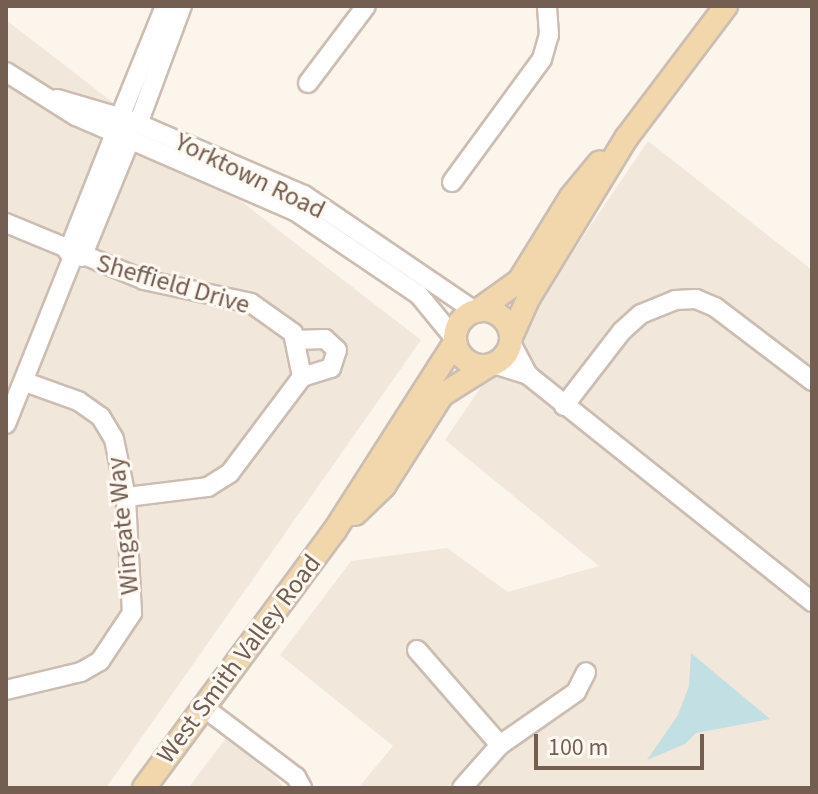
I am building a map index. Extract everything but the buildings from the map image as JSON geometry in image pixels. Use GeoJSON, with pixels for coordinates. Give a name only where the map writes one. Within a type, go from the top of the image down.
{"type":"FeatureCollection","features":[{"type":"Feature","properties":{"kind":"main road"},"geometry":{"type":"LineString","coordinates":[[627,137],[571,197],[519,281],[460,322],[455,341],[466,361],[491,365],[511,340],[528,299],[627,137],[726,6]]}},
{"type":"Feature","properties":{"kind":"main road"},"geometry":{"type":"LineString","coordinates":[[476,311],[502,317],[511,340]]}},
{"type":"Feature","properties":{"kind":"main road","name":"West Smith Valley Road"},"geometry":{"type":"LineString","coordinates":[[144,788],[335,530],[455,341]]}},
{"type":"Feature","properties":{"kind":"main road","name":"West Smith Valley Road"},"geometry":{"type":"LineString","coordinates":[[335,530],[384,486],[442,395],[491,365]]}},
{"type":"Feature","properties":{"kind":"street"},"geometry":{"type":"LineString","coordinates":[[126,128],[165,6]]}},
{"type":"Feature","properties":{"kind":"street"},"geometry":{"type":"LineString","coordinates":[[6,424],[126,128],[182,6]]}},
{"type":"Feature","properties":{"kind":"street"},"geometry":{"type":"LineString","coordinates":[[308,83],[366,6]]}},
{"type":"Feature","properties":{"kind":"street"},"geometry":{"type":"LineString","coordinates":[[452,182],[542,59],[549,35],[547,6]]}},
{"type":"Feature","properties":{"kind":"street","name":"Yorktown Road"},"geometry":{"type":"LineString","coordinates":[[6,72],[50,98],[304,195],[476,311]]}},
{"type":"Feature","properties":{"kind":"street","name":"Yorktown Road"},"geometry":{"type":"LineString","coordinates":[[126,128],[295,211],[419,295],[455,341]]}},
{"type":"Feature","properties":{"kind":"street","name":"Sheffield Drive"},"geometry":{"type":"LineString","coordinates":[[6,223],[144,280],[251,303],[294,336]]}},
{"type":"Feature","properties":{"kind":"street"},"geometry":{"type":"LineString","coordinates":[[564,406],[622,331],[641,314],[675,300],[696,299],[715,307],[812,381]]}},
{"type":"Feature","properties":{"kind":"street"},"geometry":{"type":"LineString","coordinates":[[126,497],[197,489],[223,478],[302,377],[331,368],[337,350],[325,339],[294,336],[302,377]]}},
{"type":"Feature","properties":{"kind":"street"},"geometry":{"type":"LineString","coordinates":[[511,340],[528,375],[812,602]]}},
{"type":"Feature","properties":{"kind":"street"},"geometry":{"type":"LineString","coordinates":[[491,365],[528,375]]}},
{"type":"Feature","properties":{"kind":"street","name":"Wingate Way"},"geometry":{"type":"LineString","coordinates":[[6,690],[81,672],[119,639],[132,613],[126,497],[114,439],[101,417],[78,401],[25,382]]}},
{"type":"Feature","properties":{"kind":"street"},"geometry":{"type":"LineString","coordinates":[[417,650],[500,745]]}},
{"type":"Feature","properties":{"kind":"street"},"geometry":{"type":"LineString","coordinates":[[462,788],[500,745],[576,692],[586,672]]}},
{"type":"Feature","properties":{"kind":"street"},"geometry":{"type":"LineString","coordinates":[[202,706],[295,784]]}},
{"type":"Feature","properties":{"kind":"shaded area"},"geometry":{"type":"Polygon","coordinates":[[[6,20],[421,340],[106,788],[6,788],[6,20]]]}},
{"type":"Feature","properties":{"kind":"shaded area"},"geometry":{"type":"Polygon","coordinates":[[[648,141],[812,270],[812,788],[358,788],[393,746],[280,655],[351,561],[447,548],[508,592],[599,566],[445,440],[648,141]]]}},
{"type":"Feature","properties":{"kind":"shaded area"},"geometry":{"type":"Polygon","coordinates":[[[226,738],[274,776],[285,788],[188,788],[226,738]]]}},
{"type":"Feature","properties":{"kind":"water"},"geometry":{"type":"Polygon","coordinates":[[[691,653],[770,719],[696,733],[685,744],[647,760],[678,715],[689,686],[691,653]]]}}]}
